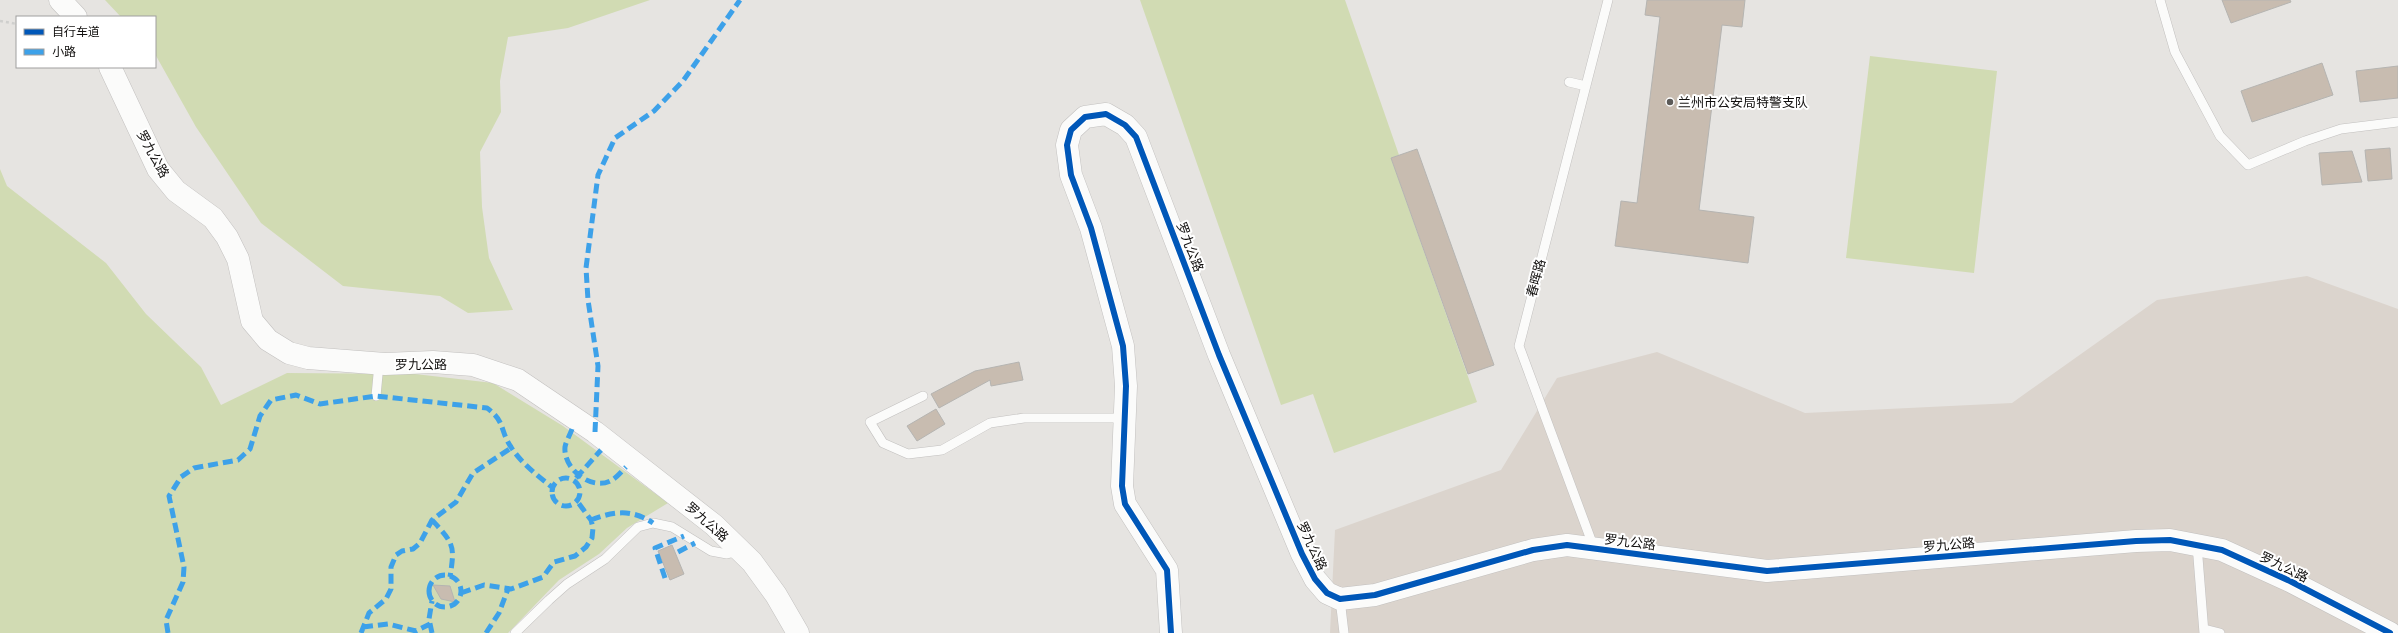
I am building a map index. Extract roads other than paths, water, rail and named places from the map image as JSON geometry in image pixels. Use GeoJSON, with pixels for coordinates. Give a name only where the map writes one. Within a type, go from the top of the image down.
{"type":"FeatureCollection","features":[{"type":"Feature","properties":{"kind":"street"},"geometry":{"type":"LineString","coordinates":[[60,0],[75,16]]}},
{"type":"Feature","properties":{"kind":"street","name":"罗九公路"},"geometry":{"type":"LineString","coordinates":[[110,68],[158,169],[176,191],[213,218],[226,237],[238,259],[252,321],[268,340],[289,353],[308,358],[379,364],[433,362],[473,365],[518,380],[554,403],[610,444],[714,525],[752,562],[776,595],[798,633]]}},
{"type":"Feature","properties":{"kind":"street","name":"罗九公路"},"geometry":{"type":"LineString","coordinates":[[1171,633],[1167,570],[1125,504],[1122,486],[1126,418],[1126,386],[1123,346],[1091,228],[1071,175],[1067,145],[1071,130],[1085,117],[1106,114],[1125,125],[1136,137],[1219,355],[1302,554],[1315,579],[1327,593],[1340,599],[1375,595],[1533,550],[1567,545],[1767,571],[2136,541],[2170,540],[2196,544],[2229,553],[2290,581],[2390,633]]}},
{"type":"Feature","properties":{"kind":"lane","name":"春晖路"},"geometry":{"type":"LineString","coordinates":[[1595,549],[1519,346],[1608,0]]}},
{"type":"Feature","properties":{"kind":"lane"},"geometry":{"type":"LineString","coordinates":[[2160,0],[2176,52],[2216,129],[2220,136],[2248,165],[2305,141],[2341,129],[2398,122]]}},
{"type":"Feature","properties":{"kind":"lane"},"geometry":{"type":"LineString","coordinates":[[1569,82],[1586,86]]}},
{"type":"Feature","properties":{"kind":"lane"},"geometry":{"type":"LineString","coordinates":[[376,396],[379,364]]}},
{"type":"Feature","properties":{"kind":"lane"},"geometry":{"type":"LineString","coordinates":[[923,396],[870,422],[883,442],[908,454],[942,450],[990,423],[1024,418],[1126,418]]}},
{"type":"Feature","properties":{"kind":"lane"},"geometry":{"type":"LineString","coordinates":[[515,633],[555,595],[605,559],[638,527],[653,523],[672,528],[711,551],[727,554],[741,551]]}},
{"type":"Feature","properties":{"kind":"lane"},"geometry":{"type":"LineString","coordinates":[[2196,544],[2204,631],[2220,633]]}},
{"type":"Feature","properties":{"kind":"lane"},"geometry":{"type":"LineString","coordinates":[[1340,599],[1344,633]]}},
{"type":"Feature","properties":{"kind":"place","name":"兰州市公安局特警支队"},"geometry":{"type":"Point","coordinates":[1670,102]}}]}
